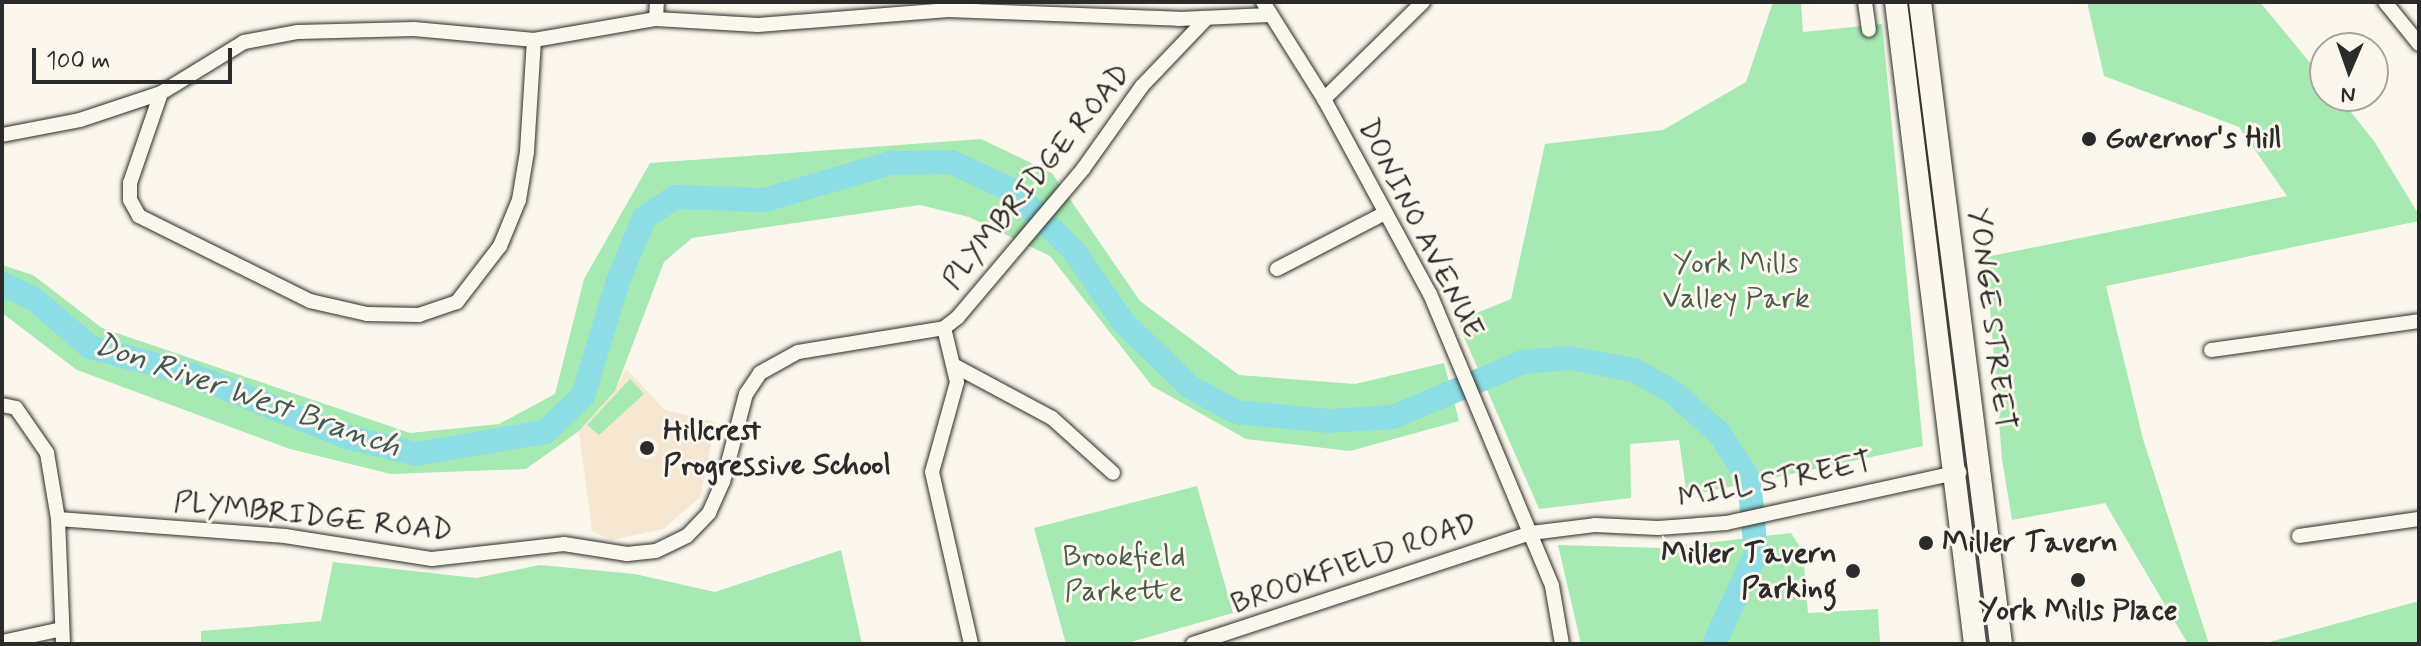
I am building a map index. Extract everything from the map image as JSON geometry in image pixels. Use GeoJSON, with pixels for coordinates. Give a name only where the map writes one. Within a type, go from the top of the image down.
{"type":"FeatureCollection","features":[{"type":"Feature","properties":{"kind":"main road","name":"YONGE STREET"},"geometry":{"type":"LineString","coordinates":[[1896,2],[1975,644]]}},
{"type":"Feature","properties":{"kind":"main road","name":"YONGE STREET"},"geometry":{"type":"LineString","coordinates":[[1920,2],[2001,644]]}},
{"type":"Feature","properties":{"kind":"street"},"geometry":{"type":"LineString","coordinates":[[656,19],[657,2]]}},
{"type":"Feature","properties":{"kind":"street"},"geometry":{"type":"LineString","coordinates":[[1324,99],[1423,2]]}},
{"type":"Feature","properties":{"kind":"street"},"geometry":{"type":"LineString","coordinates":[[1865,2],[1869,30]]}},
{"type":"Feature","properties":{"kind":"street"},"geometry":{"type":"LineString","coordinates":[[2385,2],[2419,44]]}},
{"type":"Feature","properties":{"kind":"street"},"geometry":{"type":"LineString","coordinates":[[2,135],[80,120],[161,93],[244,42],[298,32],[414,29],[534,40],[656,19],[758,25],[885,13],[1011,6],[1206,19],[1266,9]]}},
{"type":"Feature","properties":{"kind":"street","name":"DONINO AVENUE"},"geometry":{"type":"LineString","coordinates":[[1266,9],[1324,99],[1430,294],[1473,402],[1531,533],[1556,602],[1562,644]]}},
{"type":"Feature","properties":{"kind":"street","name":"PLYMBRIDGE ROAD"},"geometry":{"type":"LineString","coordinates":[[58,519],[285,536],[432,559],[564,544],[627,554],[656,551],[687,536],[709,513],[723,482],[746,394],[776,360],[827,345],[944,328],[1009,259],[1142,86],[1206,19]]}},
{"type":"Feature","properties":{"kind":"street"},"geometry":{"type":"LineString","coordinates":[[161,93],[130,183],[130,200],[139,216],[310,301],[367,314],[419,315],[457,302],[500,246],[519,200],[527,152],[534,40]]}},
{"type":"Feature","properties":{"kind":"street"},"geometry":{"type":"LineString","coordinates":[[1277,269],[1385,213]]}},
{"type":"Feature","properties":{"kind":"street"},"geometry":{"type":"LineString","coordinates":[[2211,350],[2419,321]]}},
{"type":"Feature","properties":{"kind":"street"},"geometry":{"type":"LineString","coordinates":[[944,328],[957,382],[932,472],[971,644]]}},
{"type":"Feature","properties":{"kind":"street"},"geometry":{"type":"LineString","coordinates":[[955,366],[1052,418],[1113,473]]}},
{"type":"Feature","properties":{"kind":"street"},"geometry":{"type":"LineString","coordinates":[[2,642],[62,636],[58,519],[47,453],[9,407]]}},
{"type":"Feature","properties":{"kind":"street","name":"MILL STREET"},"geometry":{"type":"LineString","coordinates":[[1531,533],[1595,525],[1658,528],[1726,523],[1980,468]]}},
{"type":"Feature","properties":{"kind":"street"},"geometry":{"type":"LineString","coordinates":[[2299,536],[2419,519]]}},
{"type":"Feature","properties":{"kind":"street","name":"BROOKFIELD ROAD"},"geometry":{"type":"LineString","coordinates":[[1193,644],[1531,533]]}},
{"type":"Feature","properties":{"kind":"shaded area","name":"Hillcrest Progressive School"},"geometry":{"type":"Polygon","coordinates":[[[626,369],[665,410],[716,422],[700,497],[663,529],[611,540],[592,531],[579,431],[615,391],[626,369]]]}},
{"type":"Feature","properties":{"kind":"green space","name":"York Mills Valley Park"},"geometry":{"type":"Polygon","coordinates":[[[1773,2],[1801,2],[1803,32],[1882,24],[1923,446],[1687,496],[1679,440],[1630,444],[1631,498],[1539,509],[1457,321],[1511,299],[1545,144],[1663,130],[1746,82],[1773,2]]]}},
{"type":"Feature","properties":{"kind":"green space"},"geometry":{"type":"Polygon","coordinates":[[[2087,2],[2260,2],[2309,62],[2309,112],[2351,112],[2374,141],[2419,215],[2419,221],[2106,286],[2143,439],[2209,644],[2188,644],[2105,503],[2012,520],[2002,459],[1986,257],[2287,196],[2239,127],[2104,76],[2087,2]]]}},
{"type":"Feature","properties":{"kind":"green space"},"geometry":{"type":"Polygon","coordinates":[[[981,139],[1052,173],[1140,301],[1239,375],[1355,384],[1444,363],[1459,421],[1350,451],[1246,439],[1152,386],[1050,256],[969,217],[920,205],[692,238],[664,262],[615,391],[579,431],[526,469],[391,474],[290,449],[77,370],[2,313],[2,265],[33,275],[102,328],[410,433],[499,424],[555,394],[584,279],[650,163],[981,139]]]}},
{"type":"Feature","properties":{"kind":"green space"},"geometry":{"type":"Polygon","coordinates":[[[630,379],[644,394],[599,435],[587,425],[630,379]]]}},
{"type":"Feature","properties":{"kind":"green space","name":"Brookfield Parkette"},"geometry":{"type":"Polygon","coordinates":[[[1197,486],[1233,613],[1124,644],[1066,644],[1034,528],[1197,486]]]}},
{"type":"Feature","properties":{"kind":"green space"},"geometry":{"type":"Polygon","coordinates":[[[1791,533],[1803,551],[1808,613],[1878,609],[1880,644],[1581,644],[1558,545],[1663,548],[1791,533]]]}},
{"type":"Feature","properties":{"kind":"green space"},"geometry":{"type":"Polygon","coordinates":[[[841,550],[862,644],[201,644],[201,631],[321,621],[333,562],[476,578],[540,565],[635,574],[715,592],[841,550]]]}},
{"type":"Feature","properties":{"kind":"green space"},"geometry":{"type":"Polygon","coordinates":[[[2419,601],[2419,644],[2262,644],[2419,601]]]}},
{"type":"Feature","properties":{"kind":"waterway","name":"Don River West Branch"},"geometry":{"type":"LineString","coordinates":[[2,284],[34,299],[90,347],[190,374],[347,437],[416,454],[545,432],[583,396],[618,281],[644,218],[675,197],[765,200],[891,163],[951,162],[1012,190],[1074,251],[1123,322],[1190,387],[1236,412],[1329,421],[1393,417],[1523,362],[1569,358],[1634,370],[1673,392],[1720,434],[1749,479],[1756,553],[1714,644]]}},
{"type":"Feature","properties":{"kind":"place","name":"Governor's Hill"},"geometry":{"type":"Point","coordinates":[2089,139]}},
{"type":"Feature","properties":{"kind":"place","name":"Hillcrest Progressive School"},"geometry":{"type":"Point","coordinates":[647,448]}},
{"type":"Feature","properties":{"kind":"place","name":"Miller Tavern"},"geometry":{"type":"Point","coordinates":[1926,543]}},
{"type":"Feature","properties":{"kind":"place","name":"Miller Tavern Parking"},"geometry":{"type":"Point","coordinates":[1853,571]}},
{"type":"Feature","properties":{"kind":"place","name":"York Mills Place"},"geometry":{"type":"Point","coordinates":[2078,580]}}]}
